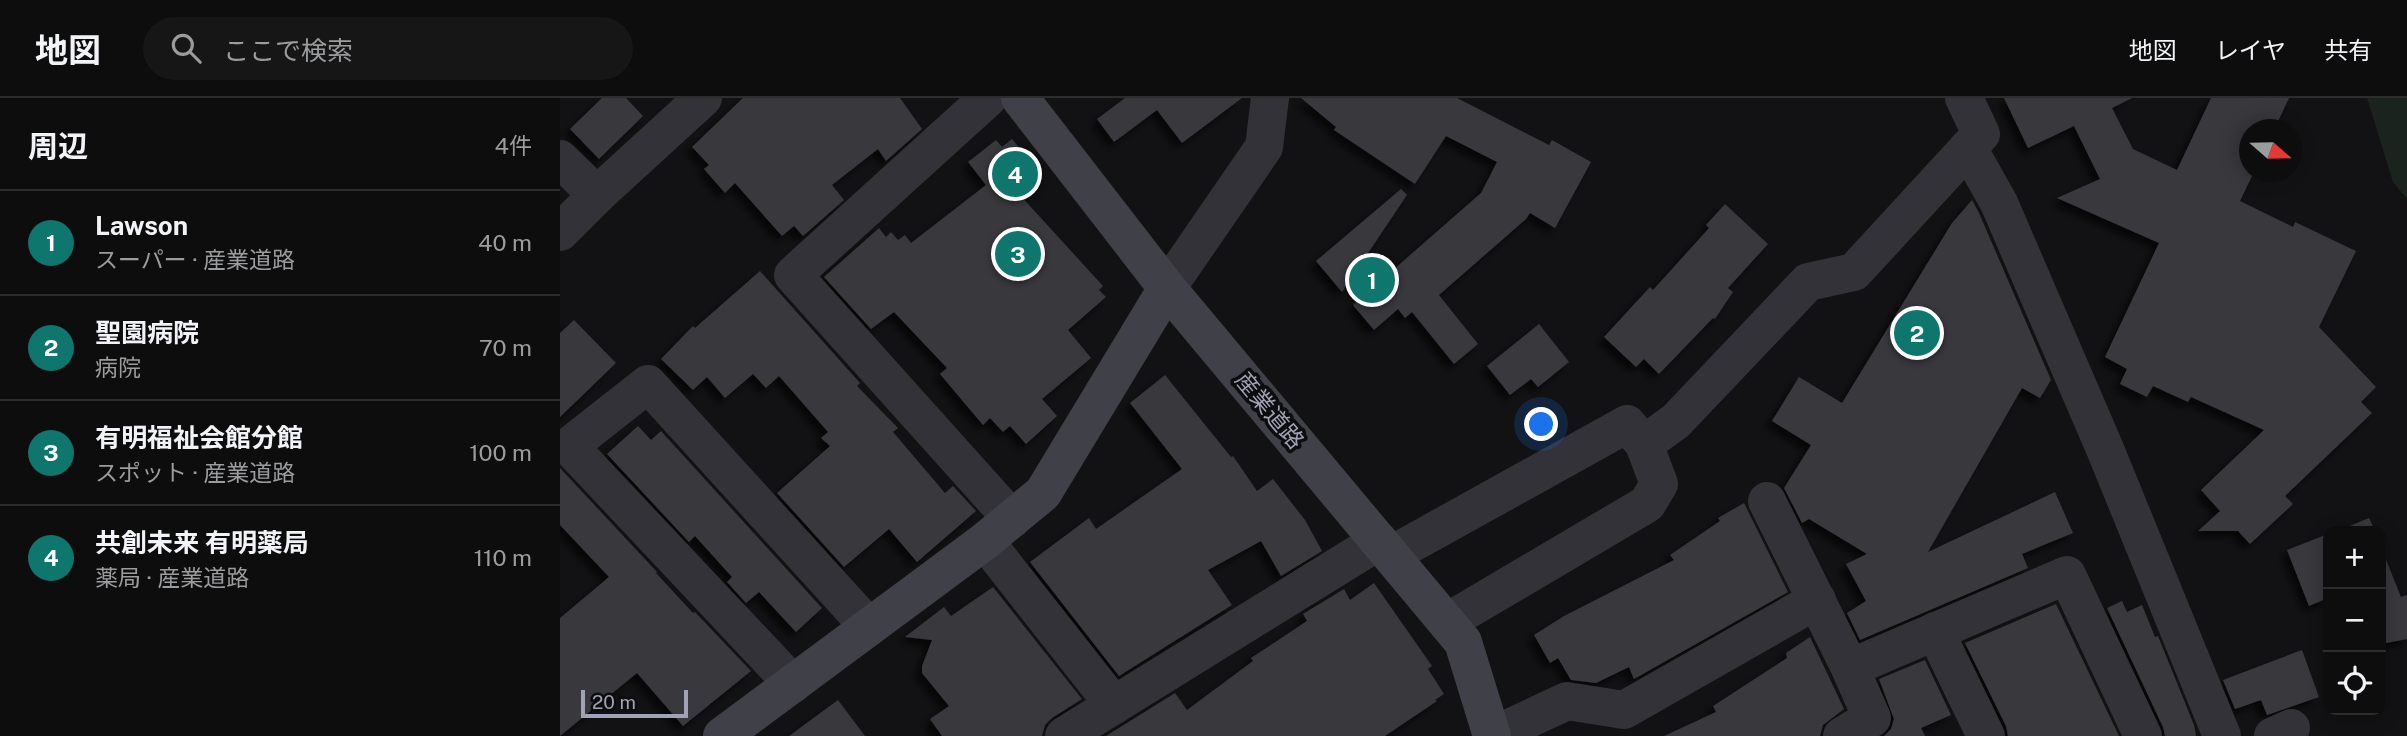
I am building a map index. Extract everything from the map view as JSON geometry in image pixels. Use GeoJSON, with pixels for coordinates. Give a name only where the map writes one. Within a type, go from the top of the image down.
{"type":"FeatureCollection","features":[{"type":"Feature","properties":{"kind":"street"},"geometry":{"type":"LineString","coordinates":[[560,232],[703,98]]}},
{"type":"Feature","properties":{"kind":"street"},"geometry":{"type":"LineString","coordinates":[[988,98],[793,275],[998,530],[1114,705]]}},
{"type":"Feature","properties":{"kind":"street","name":"産業道路"},"geometry":{"type":"LineString","coordinates":[[1020,98],[1167,288],[1463,642],[1492,736]]}},
{"type":"Feature","properties":{"kind":"street"},"geometry":{"type":"LineString","coordinates":[[722,736],[998,530],[1043,493],[1167,288],[1264,147],[1270,98]]}},
{"type":"Feature","properties":{"kind":"street"},"geometry":{"type":"LineString","coordinates":[[1644,444],[1676,421],[1808,282],[1854,272],[1981,134],[1964,98]]}},
{"type":"Feature","properties":{"kind":"street"},"geometry":{"type":"LineString","coordinates":[[1968,148],[2004,216],[2105,449],[2222,736]]}},
{"type":"Feature","properties":{"kind":"street"},"geometry":{"type":"LineString","coordinates":[[560,159],[597,195]]}},
{"type":"Feature","properties":{"kind":"street"},"geometry":{"type":"LineString","coordinates":[[793,684],[569,446],[648,384],[869,627]]}},
{"type":"Feature","properties":{"kind":"street"},"geometry":{"type":"LineString","coordinates":[[1064,736],[1385,548],[1627,424],[1644,444],[1659,484],[1647,504],[1447,622]]}},
{"type":"Feature","properties":{"kind":"street"},"geometry":{"type":"LineString","coordinates":[[1767,501],[1872,718],[1842,736]]}},
{"type":"Feature","properties":{"kind":"street"},"geometry":{"type":"LineString","coordinates":[[1850,668],[2067,575],[2143,736]]}},
{"type":"Feature","properties":{"kind":"street"},"geometry":{"type":"LineString","coordinates":[[1492,736],[1567,701],[1624,710],[1817,600]]}},
{"type":"Feature","properties":{"kind":"street"},"geometry":{"type":"LineString","coordinates":[[1935,631],[1986,736]]}},
{"type":"Feature","properties":{"kind":"shaded area"},"geometry":{"type":"Polygon","coordinates":[[[2367,98],[2407,98],[2407,199],[2393,182],[2367,98]]]}},
{"type":"Feature","properties":{"kind":"building"},"geometry":{"type":"Polygon","coordinates":[[[602,98],[626,98],[643,116],[599,159],[570,129],[602,98]]]}},
{"type":"Feature","properties":{"kind":"building"},"geometry":{"type":"Polygon","coordinates":[[[743,98],[900,98],[922,129],[886,161],[878,149],[832,185],[844,200],[803,236],[794,226],[782,236],[735,183],[725,193],[704,169],[709,165],[692,147],[743,98]]]}},
{"type":"Feature","properties":{"kind":"building"},"geometry":{"type":"Polygon","coordinates":[[[1125,98],[1242,98],[1182,143],[1157,110],[1114,142],[1097,119],[1125,98]]]}},
{"type":"Feature","properties":{"kind":"building"},"geometry":{"type":"Polygon","coordinates":[[[1301,98],[1457,98],[1549,145],[1552,140],[1591,162],[1555,228],[1530,213],[1439,295],[1478,344],[1454,364],[1412,312],[1405,318],[1398,309],[1374,330],[1353,305],[1481,193],[1497,162],[1446,136],[1415,184],[1334,130],[1336,127],[1301,98]]]}},
{"type":"Feature","properties":{"kind":"building"},"geometry":{"type":"Polygon","coordinates":[[[2004,98],[2132,98],[2112,108],[2133,149],[2177,170],[2211,98],[2289,98],[2279,119],[2239,119],[2239,182],[2249,182],[2240,201],[2293,227],[2295,222],[2356,251],[2319,327],[2376,387],[2361,402],[2372,413],[2285,496],[2293,504],[2250,544],[2238,531],[2198,531],[2220,511],[2201,490],[2264,430],[2191,397],[2188,402],[2153,386],[2147,397],[2120,384],[2127,369],[2105,357],[2159,243],[2057,198],[2100,179],[2074,126],[2028,148],[2004,98]]]}},
{"type":"Feature","properties":{"kind":"building"},"geometry":{"type":"Polygon","coordinates":[[[1012,139],[1042,175],[1019,194],[1103,286],[1099,290],[1106,297],[1068,330],[1091,358],[1042,399],[1057,416],[1026,444],[1010,426],[1003,432],[990,418],[983,425],[940,374],[947,368],[894,312],[871,329],[824,277],[879,228],[886,237],[891,232],[898,240],[905,235],[911,243],[986,185],[968,162],[996,140],[1002,147],[1012,139]]]}},
{"type":"Feature","properties":{"kind":"building"},"geometry":{"type":"Polygon","coordinates":[[[1401,189],[1407,195],[1342,292],[1316,261],[1401,189]]]}},
{"type":"Feature","properties":{"kind":"building"},"geometry":{"type":"Polygon","coordinates":[[[1972,200],[2051,380],[2040,398],[2022,388],[1928,552],[2055,492],[2073,533],[2022,554],[2028,568],[1860,640],[1847,613],[1866,601],[1846,564],[1867,554],[1809,519],[1802,523],[1784,488],[1811,445],[1772,421],[1799,377],[1842,403],[1952,223],[1972,200]]]}},
{"type":"Feature","properties":{"kind":"building"},"geometry":{"type":"Polygon","coordinates":[[[1725,204],[1768,244],[1728,288],[1733,292],[1715,319],[1713,318],[1659,374],[1644,359],[1636,367],[1604,337],[1650,287],[1653,290],[1709,228],[1706,225],[1725,204]]]}},
{"type":"Feature","properties":{"kind":"building"},"geometry":{"type":"Polygon","coordinates":[[[760,271],[860,383],[857,386],[898,428],[893,432],[945,493],[953,486],[976,511],[917,562],[889,529],[844,567],[777,493],[830,446],[821,438],[828,432],[779,376],[766,388],[753,374],[725,398],[707,377],[693,390],[661,359],[693,326],[695,328],[760,271]]]}},
{"type":"Feature","properties":{"kind":"building"},"geometry":{"type":"Polygon","coordinates":[[[574,320],[616,363],[560,417],[560,333],[574,320]]]}},
{"type":"Feature","properties":{"kind":"building"},"geometry":{"type":"Polygon","coordinates":[[[1539,324],[1569,362],[1538,387],[1531,379],[1510,395],[1487,366],[1539,324]]]}},
{"type":"Feature","properties":{"kind":"building"},"geometry":{"type":"Polygon","coordinates":[[[1165,375],[1231,457],[1233,456],[1257,491],[1273,479],[1305,520],[1322,551],[1281,576],[1261,541],[1208,570],[1232,605],[1119,676],[1030,562],[1089,518],[1096,529],[1182,469],[1130,403],[1165,375]]]}},
{"type":"Feature","properties":{"kind":"building"},"geometry":{"type":"Polygon","coordinates":[[[638,426],[651,440],[661,431],[822,608],[796,632],[759,592],[746,603],[727,582],[732,577],[695,536],[689,542],[607,454],[638,426]]]}},
{"type":"Feature","properties":{"kind":"building"},"geometry":{"type":"Polygon","coordinates":[[[560,468],[693,613],[695,612],[751,671],[683,726],[637,673],[560,736],[560,618],[609,577],[560,525],[560,468]]]}},
{"type":"Feature","properties":{"kind":"building"},"geometry":{"type":"Polygon","coordinates":[[[1744,503],[1788,592],[1634,679],[1629,667],[1596,683],[1571,680],[1558,658],[1550,663],[1534,635],[1564,616],[1674,560],[1670,555],[1720,521],[1718,518],[1744,503]]]}},
{"type":"Feature","properties":{"kind":"building"},"geometry":{"type":"Polygon","coordinates":[[[2369,518],[2373,526],[2350,526],[2369,518]]]}},
{"type":"Feature","properties":{"kind":"building"},"geometry":{"type":"Polygon","coordinates":[[[2323,536],[2323,600],[2309,606],[2287,550],[2323,536]]]}},
{"type":"Feature","properties":{"kind":"building"},"geometry":{"type":"Polygon","coordinates":[[[2386,560],[2401,597],[2407,595],[2407,639],[2386,643],[2386,560]]]}},
{"type":"Feature","properties":{"kind":"building"},"geometry":{"type":"Polygon","coordinates":[[[1374,583],[1432,666],[1428,669],[1444,694],[1385,736],[1106,736],[1175,693],[1187,710],[1253,661],[1251,658],[1307,621],[1303,614],[1344,589],[1350,600],[1374,583]]]}},
{"type":"Feature","properties":{"kind":"building"},"geometry":{"type":"Polygon","coordinates":[[[993,587],[1082,699],[1052,718],[1045,725],[1042,736],[942,736],[930,719],[949,706],[922,673],[932,640],[905,637],[944,607],[951,616],[993,587]]]}},
{"type":"Feature","properties":{"kind":"building"},"geometry":{"type":"Polygon","coordinates":[[[2122,601],[2127,612],[2142,605],[2155,637],[2158,636],[2196,736],[2165,736],[2107,608],[2122,601]]]}},
{"type":"Feature","properties":{"kind":"building"},"geometry":{"type":"Polygon","coordinates":[[[2056,604],[2119,736],[2008,736],[2006,726],[1965,643],[2056,604]]]}},
{"type":"Feature","properties":{"kind":"building"},"geometry":{"type":"Polygon","coordinates":[[[1810,637],[1844,709],[1823,725],[1820,736],[1664,736],[1716,712],[1713,706],[1787,658],[1786,653],[1810,637]]]}},
{"type":"Feature","properties":{"kind":"building"},"geometry":{"type":"Polygon","coordinates":[[[2302,650],[2319,697],[2267,715],[2261,700],[2235,709],[2223,680],[2302,650]]]}},
{"type":"Feature","properties":{"kind":"building"},"geometry":{"type":"Polygon","coordinates":[[[1925,660],[1951,715],[1921,728],[1925,736],[1884,736],[1891,729],[1894,719],[1879,679],[1925,660]]]}},
{"type":"Feature","properties":{"kind":"building"},"geometry":{"type":"Polygon","coordinates":[[[838,700],[865,736],[789,736],[838,700]]]}},
{"type":"Feature","properties":{"kind":"place","name":"共創未来 有明薬局"},"geometry":{"type":"Point","coordinates":[1015,174]}},
{"type":"Feature","properties":{"kind":"place","name":"有明福祉会館分館"},"geometry":{"type":"Point","coordinates":[1018,254]}},
{"type":"Feature","properties":{"kind":"place","name":"Lawson"},"geometry":{"type":"Point","coordinates":[1372,280]}},
{"type":"Feature","properties":{"kind":"place","name":"聖園病院"},"geometry":{"type":"Point","coordinates":[1917,333]}}]}
